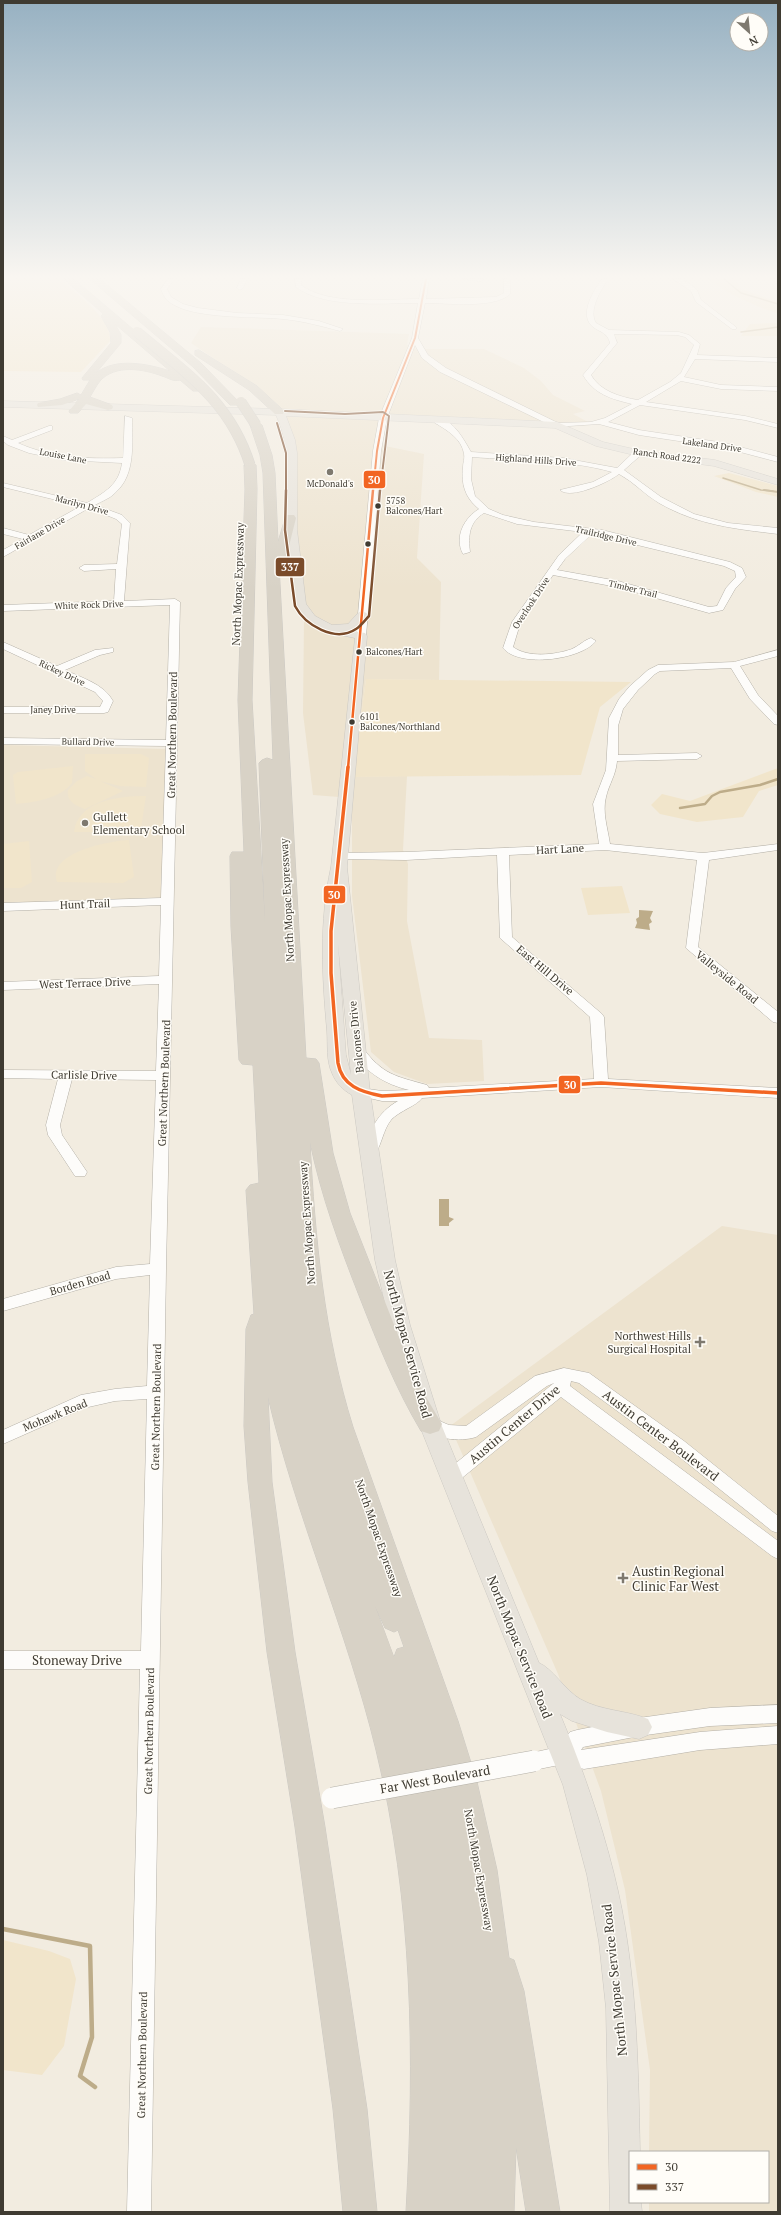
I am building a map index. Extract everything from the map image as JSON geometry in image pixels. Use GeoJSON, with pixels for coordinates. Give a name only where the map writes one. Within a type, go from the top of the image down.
{"type":"FeatureCollection","features":[{"type":"Feature","properties":{"kind":"highway"},"geometry":{"type":"LineString","coordinates":[[78,403],[87,382]]}},
{"type":"Feature","properties":{"kind":"highway"},"geometry":{"type":"LineString","coordinates":[[78,403],[94,382]]}},
{"type":"Feature","properties":{"kind":"highway"},"geometry":{"type":"LineString","coordinates":[[183,382],[197,389]]}},
{"type":"Feature","properties":{"kind":"highway","name":"North Mopac Expressway"},"geometry":{"type":"LineString","coordinates":[[190,382],[213,405],[225,422],[245,465],[236,631],[233,740],[239,866],[240,927],[264,1302],[271,1348],[292,1444],[373,1690],[390,1750],[406,1820],[418,1886],[426,1976],[429,2078],[423,2212]]}},
{"type":"Feature","properties":{"kind":"highway"},"geometry":{"type":"LineString","coordinates":[[194,382],[220,404],[239,432],[251,490],[261,584],[246,745],[257,963],[278,1286],[292,1379],[315,1466],[406,1738],[425,1818],[435,1881],[445,1962],[450,2041],[450,2100],[445,2212]]}},
{"type":"Feature","properties":{"kind":"highway"},"geometry":{"type":"LineString","coordinates":[[215,382],[238,403]]}},
{"type":"Feature","properties":{"kind":"highway"},"geometry":{"type":"LineString","coordinates":[[220,382],[238,403],[252,425],[262,474],[261,617],[273,928],[293,1271],[302,1340],[332,1462],[398,1631],[423,1708],[449,1812],[461,1876],[471,1958],[477,2037],[477,2158],[475,2212]]}},
{"type":"Feature","properties":{"kind":"highway"},"geometry":{"type":"LineString","coordinates":[[244,382],[253,388],[280,415]]}},
{"type":"Feature","properties":{"kind":"highway"},"geometry":{"type":"LineString","coordinates":[[42,405],[62,402],[89,402],[108,407]]}},
{"type":"Feature","properties":{"kind":"highway"},"geometry":{"type":"LineString","coordinates":[[236,631],[261,584],[290,518]]}},
{"type":"Feature","properties":{"kind":"highway","name":"North Mopac Expressway"},"geometry":{"type":"LineString","coordinates":[[261,584],[267,637],[275,646],[305,1215],[310,1279],[319,1344],[335,1407],[447,1733],[473,1822],[490,1925],[499,2077],[500,2163],[497,2212]]}},
{"type":"Feature","properties":{"kind":"highway"},"geometry":{"type":"LineString","coordinates":[[239,866],[257,963]]}},
{"type":"Feature","properties":{"kind":"highway"},"geometry":{"type":"LineString","coordinates":[[295,1028],[307,1045],[314,1109],[330,1181],[346,1233],[414,1400],[430,1424]]}},
{"type":"Feature","properties":{"kind":"highway"},"geometry":{"type":"LineString","coordinates":[[264,1302],[257,1328],[256,1426],[260,1482],[281,1652],[319,1800],[360,2212]]}},
{"type":"Feature","properties":{"kind":"highway"},"geometry":{"type":"LineString","coordinates":[[335,1407],[334,1438],[348,1500]]}},
{"type":"Feature","properties":{"kind":"highway"},"geometry":{"type":"LineString","coordinates":[[490,1925],[508,1991],[543,2212]]}},
{"type":"Feature","properties":{"kind":"main road"},"geometry":{"type":"LineString","coordinates":[[3,408],[78,403],[280,415],[304,415]]}},
{"type":"Feature","properties":{"kind":"main road"},"geometry":{"type":"LineString","coordinates":[[3,404],[42,405]]}},
{"type":"Feature","properties":{"kind":"main road"},"geometry":{"type":"LineString","coordinates":[[108,407],[304,415],[372,420],[383,418],[557,425]]}},
{"type":"Feature","properties":{"kind":"main road"},"geometry":{"type":"LineString","coordinates":[[280,415],[292,445],[294,465],[290,518],[292,552],[300,604],[308,616],[326,626],[361,636]]}},
{"type":"Feature","properties":{"kind":"main road"},"geometry":{"type":"LineString","coordinates":[[498,423],[548,430],[582,438]]}},
{"type":"Feature","properties":{"kind":"main road","name":"Ranch Road 2222"},"geometry":{"type":"LineString","coordinates":[[557,425],[582,438],[638,453],[715,462],[778,482]]}},
{"type":"Feature","properties":{"kind":"main road"},"geometry":{"type":"LineString","coordinates":[[326,626],[339,628],[349,627],[363,615]]}},
{"type":"Feature","properties":{"kind":"main road","name":"Balcones Drive"},"geometry":{"type":"LineString","coordinates":[[361,636],[339,861],[334,886],[330,949],[331,979],[339,1070],[348,1083],[361,1092]]}},
{"type":"Feature","properties":{"kind":"main road","name":"Balcones Drive"},"geometry":{"type":"LineString","coordinates":[[339,861],[361,1092]]}},
{"type":"Feature","properties":{"kind":"main road","name":"North Mopac Service Road"},"geometry":{"type":"LineString","coordinates":[[361,1092],[385,1260],[400,1325],[430,1424],[576,1785],[601,1875],[613,1942],[620,2008],[624,2092],[626,2212]]}},
{"type":"Feature","properties":{"kind":"main road"},"geometry":{"type":"LineString","coordinates":[[524,1656],[547,1688],[570,1707],[596,1719],[639,1727]]}},
{"type":"Feature","properties":{"kind":"street","name":"Balcones Drive"},"geometry":{"type":"LineString","coordinates":[[361,636],[377,451],[383,418],[396,382]]}},
{"type":"Feature","properties":{"kind":"street"},"geometry":{"type":"LineString","coordinates":[[466,382],[557,425],[599,422],[615,417],[675,382]]}},
{"type":"Feature","properties":{"kind":"street"},"geometry":{"type":"LineString","coordinates":[[589,382],[599,391],[640,403],[686,411],[746,418],[778,426]]}},
{"type":"Feature","properties":{"kind":"street"},"geometry":{"type":"LineString","coordinates":[[698,382],[721,387],[778,389]]}},
{"type":"Feature","properties":{"kind":"street","name":"Fairlane Drive"},"geometry":{"type":"LineString","coordinates":[[3,554],[119,485],[125,473],[128,418]]}},
{"type":"Feature","properties":{"kind":"street"},"geometry":{"type":"LineString","coordinates":[[438,421],[456,432],[461,438],[468,454]]}},
{"type":"Feature","properties":{"kind":"street","name":"Lakeland Drive"},"geometry":{"type":"LineString","coordinates":[[599,422],[641,434],[727,446],[777,458]]}},
{"type":"Feature","properties":{"kind":"street"},"geometry":{"type":"LineString","coordinates":[[11,443],[49,428]]}},
{"type":"Feature","properties":{"kind":"street","name":"Louise Lane"},"geometry":{"type":"LineString","coordinates":[[3,438],[11,443],[30,450],[81,461],[126,460]]}},
{"type":"Feature","properties":{"kind":"street"},"geometry":{"type":"LineString","coordinates":[[564,490],[587,487],[620,472],[638,453]]}},
{"type":"Feature","properties":{"kind":"street","name":"Highland Hills Drive"},"geometry":{"type":"LineString","coordinates":[[468,454],[500,458],[573,461],[620,472],[638,482],[652,495],[698,519],[720,524],[778,531]]}},
{"type":"Feature","properties":{"kind":"street","name":"Trailridge Drive"},"geometry":{"type":"LineString","coordinates":[[468,454],[468,489],[470,496],[484,509],[522,522],[590,531],[735,568],[741,573],[741,577],[731,588],[722,605],[715,610]]}},
{"type":"Feature","properties":{"kind":"street","name":"Marilyn Drive"},"geometry":{"type":"LineString","coordinates":[[3,485],[86,506],[115,514],[123,518],[126,523],[121,566],[119,604]]}},
{"type":"Feature","properties":{"kind":"street"},"geometry":{"type":"LineString","coordinates":[[466,552],[464,530],[469,520],[484,509]]}},
{"type":"Feature","properties":{"kind":"street"},"geometry":{"type":"LineString","coordinates":[[3,531],[30,538]]}},
{"type":"Feature","properties":{"kind":"street","name":"Overlook Drive"},"geometry":{"type":"LineString","coordinates":[[590,531],[562,557],[551,572],[515,624],[508,648],[517,654],[554,656],[580,650],[588,646],[591,641]]}},
{"type":"Feature","properties":{"kind":"street"},"geometry":{"type":"LineString","coordinates":[[84,568],[121,566]]}},
{"type":"Feature","properties":{"kind":"street","name":"Timber Trail"},"geometry":{"type":"LineString","coordinates":[[551,572],[618,584],[701,608],[715,610]]}},
{"type":"Feature","properties":{"kind":"street","name":"White Rock Drive"},"geometry":{"type":"LineString","coordinates":[[3,608],[175,602]]}},
{"type":"Feature","properties":{"kind":"street","name":"Great Northern Boulevard"},"geometry":{"type":"LineString","coordinates":[[138,2212],[151,1660],[158,1269],[175,602]]}},
{"type":"Feature","properties":{"kind":"street","name":"Rickey Drive"},"geometry":{"type":"LineString","coordinates":[[3,645],[57,670],[105,695],[108,701],[104,710]]}},
{"type":"Feature","properties":{"kind":"street"},"geometry":{"type":"LineString","coordinates":[[57,670],[98,652],[110,650]]}},
{"type":"Feature","properties":{"kind":"street"},"geometry":{"type":"LineString","coordinates":[[605,847],[599,814],[599,799],[610,777],[611,738],[616,710],[622,701],[650,672],[658,668],[734,665],[778,653]]}},
{"type":"Feature","properties":{"kind":"street"},"geometry":{"type":"LineString","coordinates":[[734,665],[754,697],[778,722]]}},
{"type":"Feature","properties":{"kind":"street","name":"Janey Drive"},"geometry":{"type":"LineString","coordinates":[[3,710],[104,710]]}},
{"type":"Feature","properties":{"kind":"street","name":"Bullard Drive"},"geometry":{"type":"LineString","coordinates":[[3,741],[172,743]]}},
{"type":"Feature","properties":{"kind":"street"},"geometry":{"type":"LineString","coordinates":[[611,758],[697,756]]}},
{"type":"Feature","properties":{"kind":"street","name":"Hart Lane"},"geometry":{"type":"LineString","coordinates":[[339,861],[406,856],[605,847],[703,857],[778,847]]}},
{"type":"Feature","properties":{"kind":"street","name":"East Hill Drive"},"geometry":{"type":"LineString","coordinates":[[503,852],[506,938],[597,1017],[601,1084]]}},
{"type":"Feature","properties":{"kind":"street","name":"Valleyside Road"},"geometry":{"type":"LineString","coordinates":[[703,857],[692,948],[778,1019]]}},
{"type":"Feature","properties":{"kind":"street","name":"Hunt Trail"},"geometry":{"type":"LineString","coordinates":[[3,907],[168,901]]}},
{"type":"Feature","properties":{"kind":"street","name":"West Terrace Drive"},"geometry":{"type":"LineString","coordinates":[[3,986],[166,980]]}},
{"type":"Feature","properties":{"kind":"street"},"geometry":{"type":"LineString","coordinates":[[356,1050],[372,1069],[390,1081],[410,1087],[442,1091]]}},
{"type":"Feature","properties":{"kind":"street","name":"Carlisle Drive"},"geometry":{"type":"LineString","coordinates":[[3,1074],[164,1076]]}},
{"type":"Feature","properties":{"kind":"street"},"geometry":{"type":"LineString","coordinates":[[66,1075],[53,1125],[54,1135],[80,1172]]}},
{"type":"Feature","properties":{"kind":"street"},"geometry":{"type":"LineString","coordinates":[[361,1092],[382,1096],[398,1096],[442,1091],[601,1084],[778,1093]]}},
{"type":"Feature","properties":{"kind":"street"},"geometry":{"type":"LineString","coordinates":[[370,1152],[379,1125],[392,1111],[404,1102],[442,1091]]}},
{"type":"Feature","properties":{"kind":"street","name":"Borden Road"},"geometry":{"type":"LineString","coordinates":[[3,1305],[116,1273],[158,1269]]}},
{"type":"Feature","properties":{"kind":"street","name":"Austin Center Boulevard"},"geometry":{"type":"LineString","coordinates":[[563,1381],[583,1377],[753,1505],[778,1526]]}},
{"type":"Feature","properties":{"kind":"street","name":"Austin Center Drive"},"geometry":{"type":"LineString","coordinates":[[430,1424],[450,1433],[461,1434],[470,1432],[541,1381],[563,1381]]}},
{"type":"Feature","properties":{"kind":"street","name":"Austin Center Drive"},"geometry":{"type":"LineString","coordinates":[[451,1477],[563,1381]]}},
{"type":"Feature","properties":{"kind":"street","name":"Austin Center Boulevard"},"geometry":{"type":"LineString","coordinates":[[563,1381],[778,1551]]}},
{"type":"Feature","properties":{"kind":"street","name":"Mohawk Road"},"geometry":{"type":"LineString","coordinates":[[3,1437],[81,1402],[115,1395],[156,1392]]}},
{"type":"Feature","properties":{"kind":"street"},"geometry":{"type":"LineString","coordinates":[[743,1524],[753,1505]]}},
{"type":"Feature","properties":{"kind":"street","name":"Stoneway Drive"},"geometry":{"type":"LineString","coordinates":[[3,1660],[151,1660]]}},
{"type":"Feature","properties":{"kind":"street"},"geometry":{"type":"LineString","coordinates":[[564,1755],[577,1739],[639,1727],[710,1717],[778,1714]]}},
{"type":"Feature","properties":{"kind":"street","name":"Far West Boulevard"},"geometry":{"type":"LineString","coordinates":[[319,1800],[564,1755],[584,1760],[700,1741],[778,1735]]}},
{"type":"Feature","properties":{"kind":"shaded area"},"geometry":{"type":"Polygon","coordinates":[[[248,382],[542,382],[553,395],[585,411],[573,414],[588,422],[571,424],[382,417],[375,444],[424,454],[417,558],[441,582],[439,680],[366,679],[353,777],[407,776],[403,850],[408,864],[407,921],[429,1038],[482,1040],[484,1081],[427,1084],[394,1072],[371,1052],[352,896],[352,798],[313,795],[303,713],[304,619],[295,531],[297,451],[287,420],[276,403],[248,382]]]}},
{"type":"Feature","properties":{"kind":"shaded area"},"geometry":{"type":"Polygon","coordinates":[[[729,473],[778,486],[778,497],[756,492],[714,476],[729,473]]]}},
{"type":"Feature","properties":{"kind":"shaded area"},"geometry":{"type":"Polygon","coordinates":[[[366,679],[631,682],[600,707],[581,775],[353,777],[366,679]]]}},
{"type":"Feature","properties":{"kind":"shaded area","name":"Gullett Elementary School"},"geometry":{"type":"Polygon","coordinates":[[[3,745],[168,749],[167,897],[3,904],[3,745]]]}},
{"type":"Feature","properties":{"kind":"shaded area"},"geometry":{"type":"Polygon","coordinates":[[[85,754],[141,754],[149,758],[146,787],[120,786],[100,781],[123,791],[85,809],[78,806],[70,800],[68,790],[77,781],[87,776],[96,779],[85,771],[85,754]]]}},
{"type":"Feature","properties":{"kind":"shaded area"},"geometry":{"type":"Polygon","coordinates":[[[73,766],[72,783],[60,793],[39,801],[16,804],[13,775],[18,772],[73,766]]]}},
{"type":"Feature","properties":{"kind":"shaded area"},"geometry":{"type":"Polygon","coordinates":[[[778,768],[778,785],[759,791],[743,817],[697,822],[660,814],[651,805],[662,794],[690,801],[778,768]]]}},
{"type":"Feature","properties":{"kind":"shaded area"},"geometry":{"type":"Polygon","coordinates":[[[146,796],[141,828],[132,832],[74,832],[77,821],[83,813],[102,802],[124,797],[146,796]]]}},
{"type":"Feature","properties":{"kind":"shaded area"},"geometry":{"type":"Polygon","coordinates":[[[129,840],[134,877],[123,883],[57,882],[56,872],[61,863],[70,856],[95,846],[129,840]]]}},
{"type":"Feature","properties":{"kind":"shaded area"},"geometry":{"type":"Polygon","coordinates":[[[29,841],[32,882],[21,888],[3,888],[3,844],[29,841]]]}},
{"type":"Feature","properties":{"kind":"shaded area"},"geometry":{"type":"Polygon","coordinates":[[[622,886],[630,913],[588,915],[581,888],[622,886]]]}},
{"type":"Feature","properties":{"kind":"shaded area"},"geometry":{"type":"Polygon","coordinates":[[[639,910],[653,911],[650,918],[652,922],[649,924],[650,930],[635,928],[637,923],[636,919],[639,917],[639,910]]]}},
{"type":"Feature","properties":{"kind":"shaded area"},"geometry":{"type":"Polygon","coordinates":[[[439,1199],[449,1199],[449,1217],[454,1219],[449,1223],[449,1226],[439,1226],[439,1199]]]}},
{"type":"Feature","properties":{"kind":"shaded area"},"geometry":{"type":"Polygon","coordinates":[[[722,1226],[778,1235],[778,2212],[649,2212],[649,2203],[769,2203],[769,2151],[649,2151],[650,2070],[625,1890],[601,1791],[558,1674],[450,1426],[722,1226]]]}},
{"type":"Feature","properties":{"kind":"shaded area"},"geometry":{"type":"Polygon","coordinates":[[[3,1940],[49,1951],[70,1959],[76,1979],[64,2046],[42,2075],[3,2070],[3,1940]]]}},
{"type":"Feature","properties":{"kind":"waterway"},"geometry":{"type":"LineString","coordinates":[[723,478],[761,490],[768,491]]}},
{"type":"Feature","properties":{"kind":"waterway"},"geometry":{"type":"LineString","coordinates":[[764,490],[768,491]]}},
{"type":"Feature","properties":{"kind":"waterway"},"geometry":{"type":"LineString","coordinates":[[768,491],[773,491]]}},
{"type":"Feature","properties":{"kind":"waterway"},"geometry":{"type":"LineString","coordinates":[[768,491],[778,492]]}},
{"type":"Feature","properties":{"kind":"waterway"},"geometry":{"type":"LineString","coordinates":[[680,808],[705,804],[712,796],[720,792],[760,785],[778,779]]}},
{"type":"Feature","properties":{"kind":"waterway"},"geometry":{"type":"LineString","coordinates":[[3,1929],[90,1946],[92,2037],[80,2076],[95,2087]]}},
{"type":"Feature","properties":{"kind":"transit line","name":"30"},"geometry":{"type":"LineString","coordinates":[[397,382],[383,418],[377,451],[339,867],[335,888],[331,931],[332,995],[337,1058],[342,1077],[355,1088],[382,1096],[601,1083],[778,1093]]}},
{"type":"Feature","properties":{"kind":"transit line","name":"337"},"geometry":{"type":"LineString","coordinates":[[277,423],[286,453],[285,530],[295,606],[299,614],[311,626],[335,634],[355,630],[369,616],[383,452],[389,416],[383,412],[345,414],[285,411]]}},
{"type":"Feature","properties":{"kind":"place","name":"McDonald's"},"geometry":{"type":"Point","coordinates":[330,472]}},
{"type":"Feature","properties":{"kind":"place","name":"5758 Balcones/Hart"},"geometry":{"type":"Point","coordinates":[378,506]}},
{"type":"Feature","properties":{"kind":"place","name":"Balcones/Hart"},"geometry":{"type":"Point","coordinates":[359,652]}},
{"type":"Feature","properties":{"kind":"place","name":"6101 Balcones/Northland"},"geometry":{"type":"Point","coordinates":[352,722]}},
{"type":"Feature","properties":{"kind":"place","name":"Gullett Elementary School"},"geometry":{"type":"Point","coordinates":[85,823]}},
{"type":"Feature","properties":{"kind":"place","name":"Northwest Hills Surgical Hospital"},"geometry":{"type":"Point","coordinates":[700,1342]}},
{"type":"Feature","properties":{"kind":"place","name":"Austin Regional Clinic Far West"},"geometry":{"type":"Point","coordinates":[623,1578]}}]}
